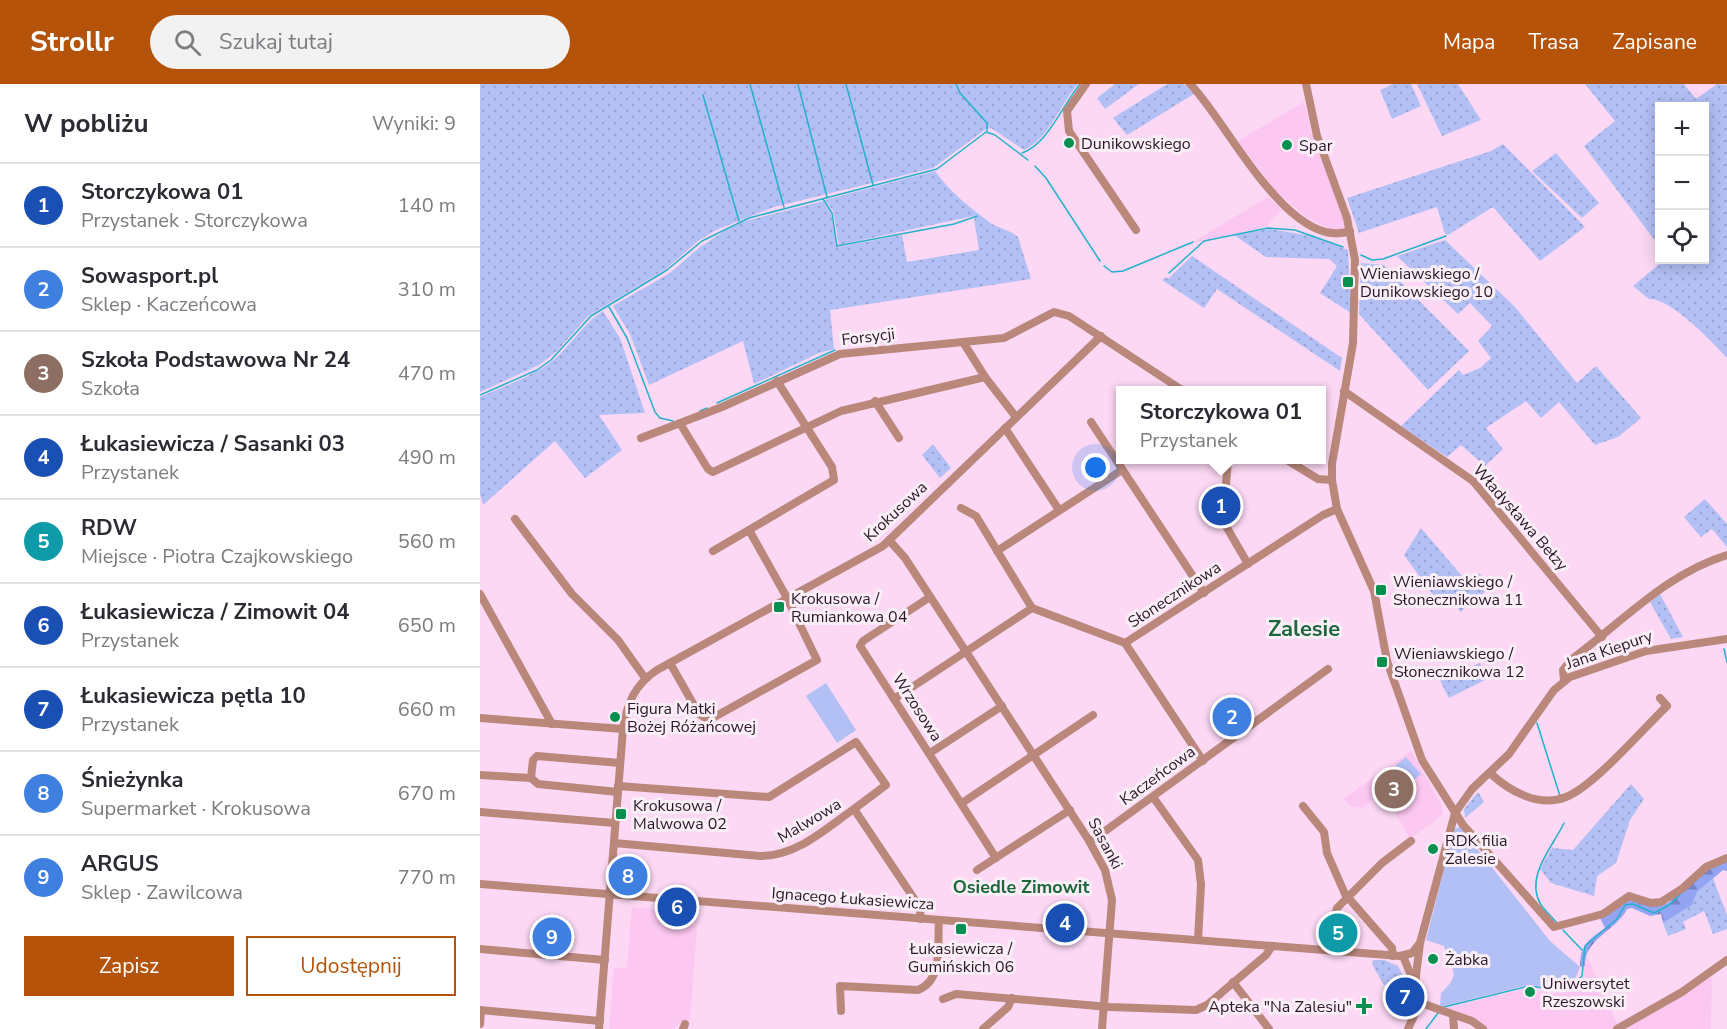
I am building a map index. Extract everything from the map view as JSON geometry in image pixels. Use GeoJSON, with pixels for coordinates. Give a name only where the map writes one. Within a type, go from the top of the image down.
{"type":"FeatureCollection","features":[{"type":"Feature","properties":{"kind":"street"},"geometry":{"type":"LineString","coordinates":[[1086,84],[1067,111],[1069,131],[1136,230]]}},
{"type":"Feature","properties":{"kind":"street"},"geometry":{"type":"LineString","coordinates":[[1190,84],[1210,106],[1237,150],[1278,200],[1320,230],[1335,234],[1350,231]]}},
{"type":"Feature","properties":{"kind":"street"},"geometry":{"type":"LineString","coordinates":[[1306,84],[1317,136],[1350,231],[1355,260],[1356,305],[1353,343],[1332,480],[1338,509],[1374,591],[1388,661],[1413,739],[1432,778],[1455,813],[1550,924],[1556,927],[1603,914],[1629,896],[1651,903],[1661,902],[1706,867],[1727,858]]}},
{"type":"Feature","properties":{"kind":"street","name":"Forsycji"},"geometry":{"type":"LineString","coordinates":[[641,438],[681,425],[840,354],[1004,338],[1059,312],[1101,336]]}},
{"type":"Feature","properties":{"kind":"street"},"geometry":{"type":"LineString","coordinates":[[1101,336],[1176,386]]}},
{"type":"Feature","properties":{"kind":"street","name":"Krokusowa"},"geometry":{"type":"LineString","coordinates":[[599,1025],[623,729],[631,697],[645,678],[869,555],[889,540],[1101,336]]}},
{"type":"Feature","properties":{"kind":"street"},"geometry":{"type":"LineString","coordinates":[[963,342],[985,377],[1016,417]]}},
{"type":"Feature","properties":{"kind":"street"},"geometry":{"type":"LineString","coordinates":[[681,425],[708,470],[713,472],[841,411],[875,401],[985,377]]}},
{"type":"Feature","properties":{"kind":"street"},"geometry":{"type":"LineString","coordinates":[[713,551],[834,480],[832,467],[777,381]]}},
{"type":"Feature","properties":{"kind":"street","name":"Władysława Bełzy"},"geometry":{"type":"LineString","coordinates":[[1344,392],[1473,481],[1602,637]]}},
{"type":"Feature","properties":{"kind":"street"},"geometry":{"type":"LineString","coordinates":[[875,401],[899,438]]}},
{"type":"Feature","properties":{"kind":"street"},"geometry":{"type":"LineString","coordinates":[[1091,422],[1116,461]]}},
{"type":"Feature","properties":{"kind":"street"},"geometry":{"type":"LineString","coordinates":[[1005,428],[1059,510]]}},
{"type":"Feature","properties":{"kind":"street"},"geometry":{"type":"LineString","coordinates":[[1118,464],[1204,593]]}},
{"type":"Feature","properties":{"kind":"street"},"geometry":{"type":"LineString","coordinates":[[1228,464],[1223,521],[1248,564]]}},
{"type":"Feature","properties":{"kind":"street"},"geometry":{"type":"LineString","coordinates":[[1295,464],[1318,479],[1332,480]]}},
{"type":"Feature","properties":{"kind":"street"},"geometry":{"type":"LineString","coordinates":[[997,552],[1122,470]]}},
{"type":"Feature","properties":{"kind":"street"},"geometry":{"type":"LineString","coordinates":[[894,699],[1032,608],[976,516],[961,508]]}},
{"type":"Feature","properties":{"kind":"street","name":"Słonecznikowa"},"geometry":{"type":"LineString","coordinates":[[1032,608],[1125,643],[1323,514],[1338,509]]}},
{"type":"Feature","properties":{"kind":"street"},"geometry":{"type":"LineString","coordinates":[[515,519],[572,594],[618,640],[645,678]]}},
{"type":"Feature","properties":{"kind":"street"},"geometry":{"type":"LineString","coordinates":[[670,663],[699,714],[709,720],[812,665],[817,660],[817,656],[749,530]]}},
{"type":"Feature","properties":{"kind":"street","name":"Sasanki"},"geometry":{"type":"LineString","coordinates":[[889,540],[901,553],[1070,810],[1090,842],[1110,885],[1112,900],[1102,1029]]}},
{"type":"Feature","properties":{"kind":"street"},"geometry":{"type":"LineString","coordinates":[[1564,680],[1563,670],[1567,664],[1644,602],[1694,567],[1727,555]]}},
{"type":"Feature","properties":{"kind":"street"},"geometry":{"type":"LineString","coordinates":[[480,594],[552,724]]}},
{"type":"Feature","properties":{"kind":"street","name":"Wrzosowa"},"geometry":{"type":"LineString","coordinates":[[930,597],[860,644],[996,858]]}},
{"type":"Feature","properties":{"kind":"street","name":"Jana Kiepury"},"geometry":{"type":"LineString","coordinates":[[1415,984],[1420,943],[1442,852],[1455,813],[1464,798],[1509,754],[1550,695],[1564,680],[1658,648],[1727,639]]}},
{"type":"Feature","properties":{"kind":"street"},"geometry":{"type":"LineString","coordinates":[[1125,643],[1203,761]]}},
{"type":"Feature","properties":{"kind":"street","name":"Kaczeńcowa"},"geometry":{"type":"LineString","coordinates":[[1090,842],[1328,669]]}},
{"type":"Feature","properties":{"kind":"street"},"geometry":{"type":"LineString","coordinates":[[1490,772],[1501,783],[1520,794],[1541,800],[1557,800],[1580,789],[1667,706],[1660,698]]}},
{"type":"Feature","properties":{"kind":"street"},"geometry":{"type":"LineString","coordinates":[[930,753],[1002,706]]}},
{"type":"Feature","properties":{"kind":"street"},"geometry":{"type":"LineString","coordinates":[[962,803],[1093,715]]}},
{"type":"Feature","properties":{"kind":"street"},"geometry":{"type":"LineString","coordinates":[[480,718],[623,729]]}},
{"type":"Feature","properties":{"kind":"street"},"geometry":{"type":"LineString","coordinates":[[480,775],[531,778],[538,784],[769,797],[856,742],[886,785],[855,809]]}},
{"type":"Feature","properties":{"kind":"street"},"geometry":{"type":"LineString","coordinates":[[531,778],[532,760],[537,756],[620,763]]}},
{"type":"Feature","properties":{"kind":"street"},"geometry":{"type":"LineString","coordinates":[[1153,796],[1198,860],[1201,880],[1198,940]]}},
{"type":"Feature","properties":{"kind":"street"},"geometry":{"type":"LineString","coordinates":[[1303,806],[1324,832],[1329,860],[1348,899],[1392,948],[1393,956]]}},
{"type":"Feature","properties":{"kind":"street","name":"Malwowa"},"geometry":{"type":"LineString","coordinates":[[614,843],[760,856],[779,855],[797,848],[855,809],[915,900],[921,919]]}},
{"type":"Feature","properties":{"kind":"street"},"geometry":{"type":"LineString","coordinates":[[977,870],[1070,810]]}},
{"type":"Feature","properties":{"kind":"street"},"geometry":{"type":"LineString","coordinates":[[480,812],[615,823]]}},
{"type":"Feature","properties":{"kind":"street"},"geometry":{"type":"LineString","coordinates":[[1327,950],[1334,913],[1382,863],[1411,841]]}},
{"type":"Feature","properties":{"kind":"street","name":"Ignacego Łukasiewicza"},"geometry":{"type":"LineString","coordinates":[[480,884],[1403,956]]}},
{"type":"Feature","properties":{"kind":"street"},"geometry":{"type":"LineString","coordinates":[[841,1011],[840,986],[918,990],[928,983],[936,974],[939,920]]}},
{"type":"Feature","properties":{"kind":"street"},"geometry":{"type":"LineString","coordinates":[[1408,1029],[1421,1003],[1403,956],[1412,953],[1420,943]]}},
{"type":"Feature","properties":{"kind":"street"},"geometry":{"type":"LineString","coordinates":[[943,999],[956,994],[1103,1006],[1196,1010],[1208,1005],[1266,955],[1272,946]]}},
{"type":"Feature","properties":{"kind":"street"},"geometry":{"type":"LineString","coordinates":[[480,949],[605,960]]}},
{"type":"Feature","properties":{"kind":"street"},"geometry":{"type":"LineString","coordinates":[[1617,1029],[1698,982],[1727,960]]}},
{"type":"Feature","properties":{"kind":"street"},"geometry":{"type":"LineString","coordinates":[[1233,982],[1269,1029]]}},
{"type":"Feature","properties":{"kind":"street"},"geometry":{"type":"LineString","coordinates":[[983,1029],[1008,1007],[1012,998]]}},
{"type":"Feature","properties":{"kind":"street"},"geometry":{"type":"LineString","coordinates":[[1421,1003],[1472,1021],[1483,1029]]}},
{"type":"Feature","properties":{"kind":"street"},"geometry":{"type":"LineString","coordinates":[[480,1024],[481,1010],[599,1025]]}},
{"type":"Feature","properties":{"kind":"street"},"geometry":{"type":"LineString","coordinates":[[1445,1013],[1454,1029]]}},
{"type":"Feature","properties":{"kind":"shaded area"},"geometry":{"type":"Polygon","coordinates":[[[480,84],[1078,84],[1047,130],[1033,145],[1024,150],[991,128],[986,129],[933,168],[774,207],[716,230],[698,241],[666,269],[588,316],[557,351],[539,365],[480,392],[480,84]]]}},
{"type":"Feature","properties":{"kind":"shaded area"},"geometry":{"type":"Polygon","coordinates":[[[1115,84],[1139,84],[1105,109],[1097,98],[1115,84]]]}},
{"type":"Feature","properties":{"kind":"shaded area"},"geometry":{"type":"Polygon","coordinates":[[[1167,84],[1184,84],[1194,94],[1127,135],[1113,118],[1167,84]]]}},
{"type":"Feature","properties":{"kind":"shaded area"},"geometry":{"type":"Polygon","coordinates":[[[1393,84],[1411,84],[1421,106],[1392,119],[1380,90],[1393,84]]]}},
{"type":"Feature","properties":{"kind":"shaded area"},"geometry":{"type":"Polygon","coordinates":[[[1417,84],[1458,84],[1481,120],[1442,136],[1417,84]]]}},
{"type":"Feature","properties":{"kind":"shaded area"},"geometry":{"type":"Polygon","coordinates":[[[1585,84],[1684,84],[1696,99],[1717,84],[1727,85],[1727,358],[1679,313],[1658,300],[1649,299],[1633,286],[1659,264],[1709,264],[1709,102],[1655,102],[1655,241],[1584,146],[1615,121],[1585,84]]]}},
{"type":"Feature","properties":{"kind":"shaded area"},"geometry":{"type":"Polygon","coordinates":[[[1304,102],[1314,142],[1347,225],[1345,232],[1334,231],[1306,217],[1275,190],[1238,141],[1304,102]]]}},
{"type":"Feature","properties":{"kind":"shaded area"},"geometry":{"type":"Polygon","coordinates":[[[1503,144],[1585,227],[1540,261],[1493,207],[1448,235],[1445,234],[1437,207],[1359,233],[1347,198],[1491,151],[1503,144]]]}},
{"type":"Feature","properties":{"kind":"shaded area"},"geometry":{"type":"Polygon","coordinates":[[[1556,153],[1599,203],[1582,218],[1532,171],[1556,153]]]}},
{"type":"Feature","properties":{"kind":"shaded area"},"geometry":{"type":"Polygon","coordinates":[[[935,171],[954,193],[976,212],[992,224],[1018,237],[1031,279],[830,310],[834,349],[819,353],[754,384],[743,341],[649,385],[630,334],[613,306],[670,273],[700,247],[745,221],[823,201],[831,213],[838,247],[902,235],[907,262],[979,250],[974,219],[978,215],[839,245],[833,211],[825,200],[935,171]]]}},
{"type":"Feature","properties":{"kind":"shaded area"},"geometry":{"type":"Polygon","coordinates":[[[1268,197],[1282,210],[1268,224],[1269,226],[1198,242],[1196,240],[1268,197]]]}},
{"type":"Feature","properties":{"kind":"shaded area"},"geometry":{"type":"Polygon","coordinates":[[[1270,229],[1312,236],[1348,250],[1351,313],[1320,293],[1337,266],[1329,259],[1266,257],[1234,235],[1270,229]]]}},
{"type":"Feature","properties":{"kind":"shaded area"},"geometry":{"type":"Polygon","coordinates":[[[1445,240],[1515,307],[1577,383],[1596,366],[1641,418],[1618,437],[1595,445],[1559,402],[1541,418],[1526,401],[1486,428],[1503,449],[1485,466],[1461,445],[1447,457],[1401,426],[1459,370],[1463,375],[1480,368],[1491,358],[1478,341],[1492,326],[1470,303],[1458,314],[1397,256],[1445,240]]]}},
{"type":"Feature","properties":{"kind":"shaded area"},"geometry":{"type":"Polygon","coordinates":[[[1192,256],[1342,358],[1340,371],[1217,289],[1204,308],[1162,280],[1166,277],[1168,279],[1192,256]]]}},
{"type":"Feature","properties":{"kind":"shaded area"},"geometry":{"type":"Polygon","coordinates":[[[1361,263],[1384,265],[1469,351],[1428,390],[1359,314],[1361,263]]]}},
{"type":"Feature","properties":{"kind":"shaded area"},"geometry":{"type":"Polygon","coordinates":[[[603,311],[620,338],[645,413],[599,415],[622,450],[585,478],[555,441],[483,505],[480,494],[480,397],[549,363],[590,321],[603,311]]]}},
{"type":"Feature","properties":{"kind":"shaded area"},"geometry":{"type":"Polygon","coordinates":[[[933,444],[951,468],[940,478],[922,455],[933,444]]]}},
{"type":"Feature","properties":{"kind":"shaded area"},"geometry":{"type":"Polygon","coordinates":[[[1705,499],[1727,524],[1727,547],[1712,529],[1701,537],[1684,517],[1705,499]]]}},
{"type":"Feature","properties":{"kind":"shaded area"},"geometry":{"type":"Polygon","coordinates":[[[1421,528],[1467,582],[1479,573],[1491,587],[1460,612],[1452,595],[1439,603],[1404,555],[1421,528]]]}},
{"type":"Feature","properties":{"kind":"shaded area"},"geometry":{"type":"Polygon","coordinates":[[[1660,594],[1683,637],[1671,639],[1650,602],[1660,594]]]}},
{"type":"Feature","properties":{"kind":"shaded area"},"geometry":{"type":"Polygon","coordinates":[[[1480,663],[1487,679],[1449,698],[1440,681],[1480,663]]]}},
{"type":"Feature","properties":{"kind":"shaded area"},"geometry":{"type":"Polygon","coordinates":[[[826,683],[856,730],[837,743],[806,696],[826,683]]]}},
{"type":"Feature","properties":{"kind":"shaded area"},"geometry":{"type":"Polygon","coordinates":[[[1411,751],[1442,806],[1443,814],[1410,839],[1386,797],[1377,796],[1362,808],[1353,807],[1343,799],[1411,751]]]}},
{"type":"Feature","properties":{"kind":"shaded area"},"geometry":{"type":"Polygon","coordinates":[[[1406,757],[1421,774],[1410,783],[1395,766],[1406,757]]]}},
{"type":"Feature","properties":{"kind":"shaded area"},"geometry":{"type":"Polygon","coordinates":[[[1631,784],[1644,799],[1630,820],[1616,863],[1597,876],[1594,896],[1551,883],[1540,869],[1552,848],[1573,850],[1631,784]]]}},
{"type":"Feature","properties":{"kind":"shaded area"},"geometry":{"type":"Polygon","coordinates":[[[1478,792],[1484,802],[1465,818],[1464,809],[1478,792]]]}},
{"type":"Feature","properties":{"kind":"shaded area"},"geometry":{"type":"Polygon","coordinates":[[[1460,827],[1550,941],[1580,967],[1568,986],[1561,990],[1528,985],[1440,1007],[1441,993],[1453,976],[1452,967],[1444,946],[1426,940],[1454,829],[1460,827]]]}},
{"type":"Feature","properties":{"kind":"shaded area"},"geometry":{"type":"Polygon","coordinates":[[[1713,878],[1727,915],[1727,929],[1713,934],[1704,911],[1683,922],[1686,929],[1668,936],[1663,923],[1692,905],[1697,892],[1713,878]]]}},
{"type":"Feature","properties":{"kind":"shaded area"},"geometry":{"type":"Polygon","coordinates":[[[632,907],[698,913],[690,1020],[684,1020],[673,1029],[609,1029],[614,968],[627,968],[632,907]]]}},
{"type":"Feature","properties":{"kind":"shaded area","name":"Uniwersytet Rzeszowski"},"geometry":{"type":"Polygon","coordinates":[[[1586,955],[1618,1025],[1612,1029],[1487,1029],[1482,1024],[1446,1008],[1524,989],[1553,993],[1569,992],[1582,979],[1586,955]]]}},
{"type":"Feature","properties":{"kind":"shaded area"},"geometry":{"type":"Polygon","coordinates":[[[1373,960],[1384,960],[1398,966],[1407,984],[1395,989],[1383,984],[1372,964],[1373,960]]]}},
{"type":"Feature","properties":{"kind":"shaded area","name":"Uniwersytet Rzeszowski"},"geometry":{"type":"Polygon","coordinates":[[[1712,977],[1711,1029],[1625,1029],[1712,977]]]}},
{"type":"Feature","properties":{"kind":"green space"},"geometry":{"type":"Polygon","coordinates":[[[1727,861],[1727,871],[1723,870],[1697,892],[1692,905],[1663,923],[1661,914],[1650,916],[1632,908],[1627,909],[1622,917],[1595,942],[1586,957],[1585,966],[1580,967],[1583,948],[1605,928],[1600,918],[1631,899],[1660,905],[1668,903],[1707,868],[1727,861]]]}},
{"type":"Feature","properties":{"kind":"waterway"},"geometry":{"type":"LineString","coordinates":[[750,84],[784,207]]}},
{"type":"Feature","properties":{"kind":"waterway"},"geometry":{"type":"LineString","coordinates":[[798,84],[827,197]]}},
{"type":"Feature","properties":{"kind":"waterway"},"geometry":{"type":"LineString","coordinates":[[846,84],[873,185]]}},
{"type":"Feature","properties":{"kind":"waterway"},"geometry":{"type":"LineString","coordinates":[[956,84],[960,93],[987,123],[987,131]]}},
{"type":"Feature","properties":{"kind":"waterway"},"geometry":{"type":"LineString","coordinates":[[1022,153],[1040,141],[1080,84]]}},
{"type":"Feature","properties":{"kind":"waterway"},"geometry":{"type":"LineString","coordinates":[[703,95],[739,221]]}},
{"type":"Feature","properties":{"kind":"waterway"},"geometry":{"type":"LineString","coordinates":[[480,395],[537,370],[551,360],[591,316],[667,270],[702,241],[749,218],[937,169],[986,132],[995,135],[1028,160]]}},
{"type":"Feature","properties":{"kind":"waterway"},"geometry":{"type":"LineString","coordinates":[[1035,166],[1046,178],[1100,261]]}},
{"type":"Feature","properties":{"kind":"waterway"},"geometry":{"type":"LineString","coordinates":[[823,199],[832,213],[837,246],[954,224],[977,216]]}},
{"type":"Feature","properties":{"kind":"waterway"},"geometry":{"type":"LineString","coordinates":[[1169,273],[1204,241],[1268,228],[1295,230],[1343,247]]}},
{"type":"Feature","properties":{"kind":"waterway"},"geometry":{"type":"LineString","coordinates":[[1361,255],[1372,260],[1383,259],[1446,236]]}},
{"type":"Feature","properties":{"kind":"waterway"},"geometry":{"type":"LineString","coordinates":[[1104,266],[1112,272],[1123,271],[1193,242]]}},
{"type":"Feature","properties":{"kind":"waterway"},"geometry":{"type":"LineString","coordinates":[[609,307],[627,338],[655,412],[660,418],[673,421]]}},
{"type":"Feature","properties":{"kind":"waterway"},"geometry":{"type":"LineString","coordinates":[[717,403],[835,350]]}},
{"type":"Feature","properties":{"kind":"waterway"},"geometry":{"type":"LineString","coordinates":[[700,411],[707,408]]}},
{"type":"Feature","properties":{"kind":"waterway"},"geometry":{"type":"LineString","coordinates":[[1724,649],[1727,662]]}},
{"type":"Feature","properties":{"kind":"waterway"},"geometry":{"type":"LineString","coordinates":[[1537,723],[1560,796]]}},
{"type":"Feature","properties":{"kind":"waterway"},"geometry":{"type":"LineString","coordinates":[[1557,923],[1541,905],[1536,883],[1542,862],[1564,823]]}},
{"type":"Feature","properties":{"kind":"waterway"},"geometry":{"type":"LineString","coordinates":[[1444,1007],[1529,986],[1566,991],[1582,976],[1585,946],[1617,919],[1625,905],[1633,904],[1654,913],[1669,905],[1680,895]]}},
{"type":"Feature","properties":{"kind":"waterway"},"geometry":{"type":"LineString","coordinates":[[1563,930],[1582,950]]}},
{"type":"Feature","properties":{"kind":"waterway"},"geometry":{"type":"LineString","coordinates":[[1426,1029],[1438,1013]]}},
{"type":"Feature","properties":{"kind":"place","name":"Dunikowskiego"},"geometry":{"type":"Point","coordinates":[1069,143]}},
{"type":"Feature","properties":{"kind":"place","name":"Spar"},"geometry":{"type":"Point","coordinates":[1287,145]}},
{"type":"Feature","properties":{"kind":"place","name":"Wieniawskiego / Dunikowskiego 10"},"geometry":{"type":"Point","coordinates":[1348,282]}},
{"type":"Feature","properties":{"kind":"place","name":"Storczykowa 01"},"geometry":{"type":"Point","coordinates":[1221,506]}},
{"type":"Feature","properties":{"kind":"place","name":"Wieniawskiego / Słonecznikowa 11"},"geometry":{"type":"Point","coordinates":[1381,590]}},
{"type":"Feature","properties":{"kind":"place","name":"Krokusowa / Rumiankowa 04"},"geometry":{"type":"Point","coordinates":[779,607]}},
{"type":"Feature","properties":{"kind":"place","name":"Wieniawskiego / Słonecznikowa 12"},"geometry":{"type":"Point","coordinates":[1382,662]}},
{"type":"Feature","properties":{"kind":"place","name":"Figura Matki Bożej Różańcowej"},"geometry":{"type":"Point","coordinates":[615,717]}},
{"type":"Feature","properties":{"kind":"place","name":"Sowasport.pl"},"geometry":{"type":"Point","coordinates":[1232,717]}},
{"type":"Feature","properties":{"kind":"place","name":"Szkoła Podstawowa Nr 24"},"geometry":{"type":"Point","coordinates":[1394,789]}},
{"type":"Feature","properties":{"kind":"place","name":"Krokusowa / Malwowa 02"},"geometry":{"type":"Point","coordinates":[621,814]}},
{"type":"Feature","properties":{"kind":"place","name":"RDK filia Zalesie"},"geometry":{"type":"Point","coordinates":[1433,849]}},
{"type":"Feature","properties":{"kind":"place","name":"Śnieżynka"},"geometry":{"type":"Point","coordinates":[628,876]}},
{"type":"Feature","properties":{"kind":"place","name":"Łukasiewicza / Zimowit 04"},"geometry":{"type":"Point","coordinates":[677,907]}},
{"type":"Feature","properties":{"kind":"place","name":"Łukasiewicza / Sasanki 03"},"geometry":{"type":"Point","coordinates":[1065,923]}},
{"type":"Feature","properties":{"kind":"place","name":"Łukasiewicza / Gumińskich 06"},"geometry":{"type":"Point","coordinates":[961,929]}},
{"type":"Feature","properties":{"kind":"place","name":"RDW"},"geometry":{"type":"Point","coordinates":[1338,933]}},
{"type":"Feature","properties":{"kind":"place","name":"ARGUS"},"geometry":{"type":"Point","coordinates":[552,937]}},
{"type":"Feature","properties":{"kind":"place","name":"Żabka"},"geometry":{"type":"Point","coordinates":[1433,959]}},
{"type":"Feature","properties":{"kind":"place","name":"Uniwersytet Rzeszowski"},"geometry":{"type":"Point","coordinates":[1530,992]}},
{"type":"Feature","properties":{"kind":"place","name":"Łukasiewicza pętla 10"},"geometry":{"type":"Point","coordinates":[1405,997]}},
{"type":"Feature","properties":{"kind":"place","name":"Apteka \"Na Zalesiu\""},"geometry":{"type":"Point","coordinates":[1364,1006]}},
{"type":"Feature","properties":{"kind":"district","name":"Zalesie"},"geometry":{"type":"Point","coordinates":[1304,628]}},
{"type":"Feature","properties":{"kind":"district","name":"Osiedle Zimowit"},"geometry":{"type":"Point","coordinates":[1021,887]}}]}
